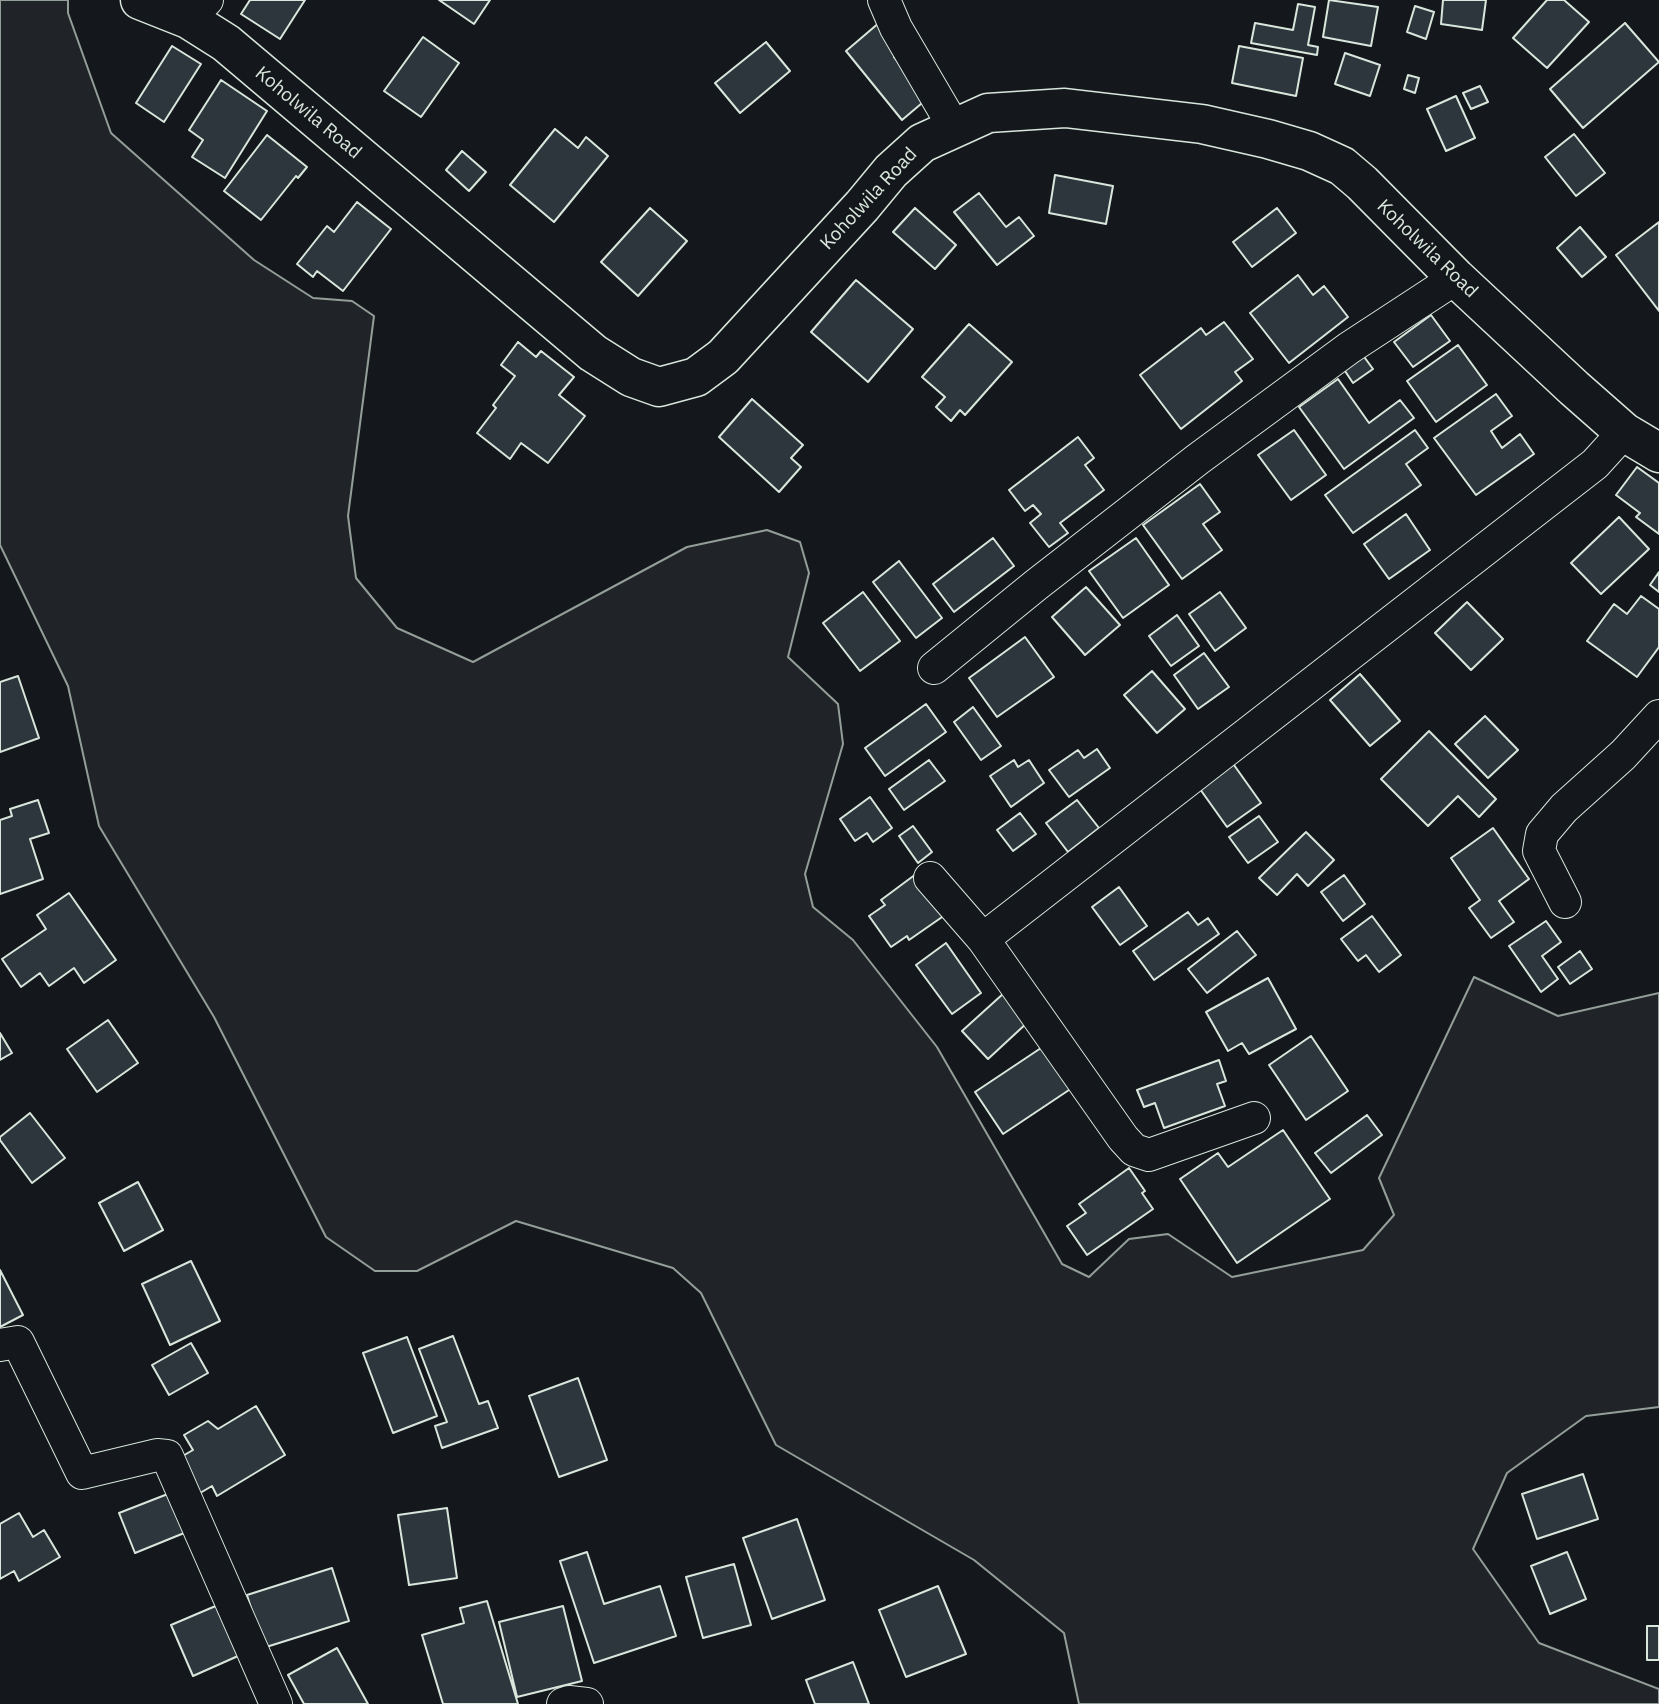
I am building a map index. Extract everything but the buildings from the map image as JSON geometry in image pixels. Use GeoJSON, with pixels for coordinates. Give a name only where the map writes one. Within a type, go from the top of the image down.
{"type":"FeatureCollection","features":[{"type":"Feature","properties":{"kind":"street","name":"Koholwila Road"},"geometry":{"type":"LineString","coordinates":[[140,0],[197,9],[226,43],[593,353],[631,377],[659,387],[696,377],[723,357],[891,171],[922,143],[988,113],[1065,108],[1202,124],[1309,151],[1342,166],[1456,278],[1624,432],[1659,453]]}},
{"type":"Feature","properties":{"kind":"street"},"geometry":{"type":"LineString","coordinates":[[884,0],[896,28],[954,127]]}},
{"type":"Feature","properties":{"kind":"street"},"geometry":{"type":"LineString","coordinates":[[934,668],[1198,459],[1349,348],[1456,278]]}},
{"type":"Feature","properties":{"kind":"street"},"geometry":{"type":"LineString","coordinates":[[983,939],[1595,464],[1624,432]]}},
{"type":"Feature","properties":{"kind":"street"},"geometry":{"type":"LineString","coordinates":[[1565,902],[1539,851],[1542,834],[1563,808],[1623,755],[1659,716]]}},
{"type":"Feature","properties":{"kind":"street"},"geometry":{"type":"LineString","coordinates":[[930,878],[983,939],[1134,1150],[1149,1156],[1254,1118]]}},
{"type":"Feature","properties":{"kind":"street"},"geometry":{"type":"LineString","coordinates":[[0,1345],[18,1342],[82,1473],[157,1455],[167,1456],[276,1704]]}},
{"type":"Feature","properties":{"kind":"street"},"geometry":{"type":"LineString","coordinates":[[563,1704],[587,1704]]}},
{"type":"Feature","properties":{"kind":"shaded area"},"geometry":{"type":"Polygon","coordinates":[[[0,0],[68,0],[68,13],[111,133],[254,260],[313,298],[352,301],[374,316],[348,516],[356,578],[397,628],[473,662],[687,547],[767,530],[800,542],[809,573],[788,657],[838,704],[843,744],[805,874],[813,907],[853,940],[937,1047],[1062,1264],[1089,1277],[1129,1239],[1168,1234],[1232,1277],[1363,1250],[1394,1215],[1379,1178],[1474,977],[1558,1016],[1659,993],[1659,1407],[1586,1416],[1507,1473],[1473,1549],[1539,1643],[1659,1689],[1659,1704],[1079,1704],[1064,1633],[974,1560],[776,1445],[701,1293],[673,1268],[516,1221],[417,1271],[375,1271],[326,1237],[214,1017],[99,826],[68,686],[0,545],[0,0]]]}}]}
